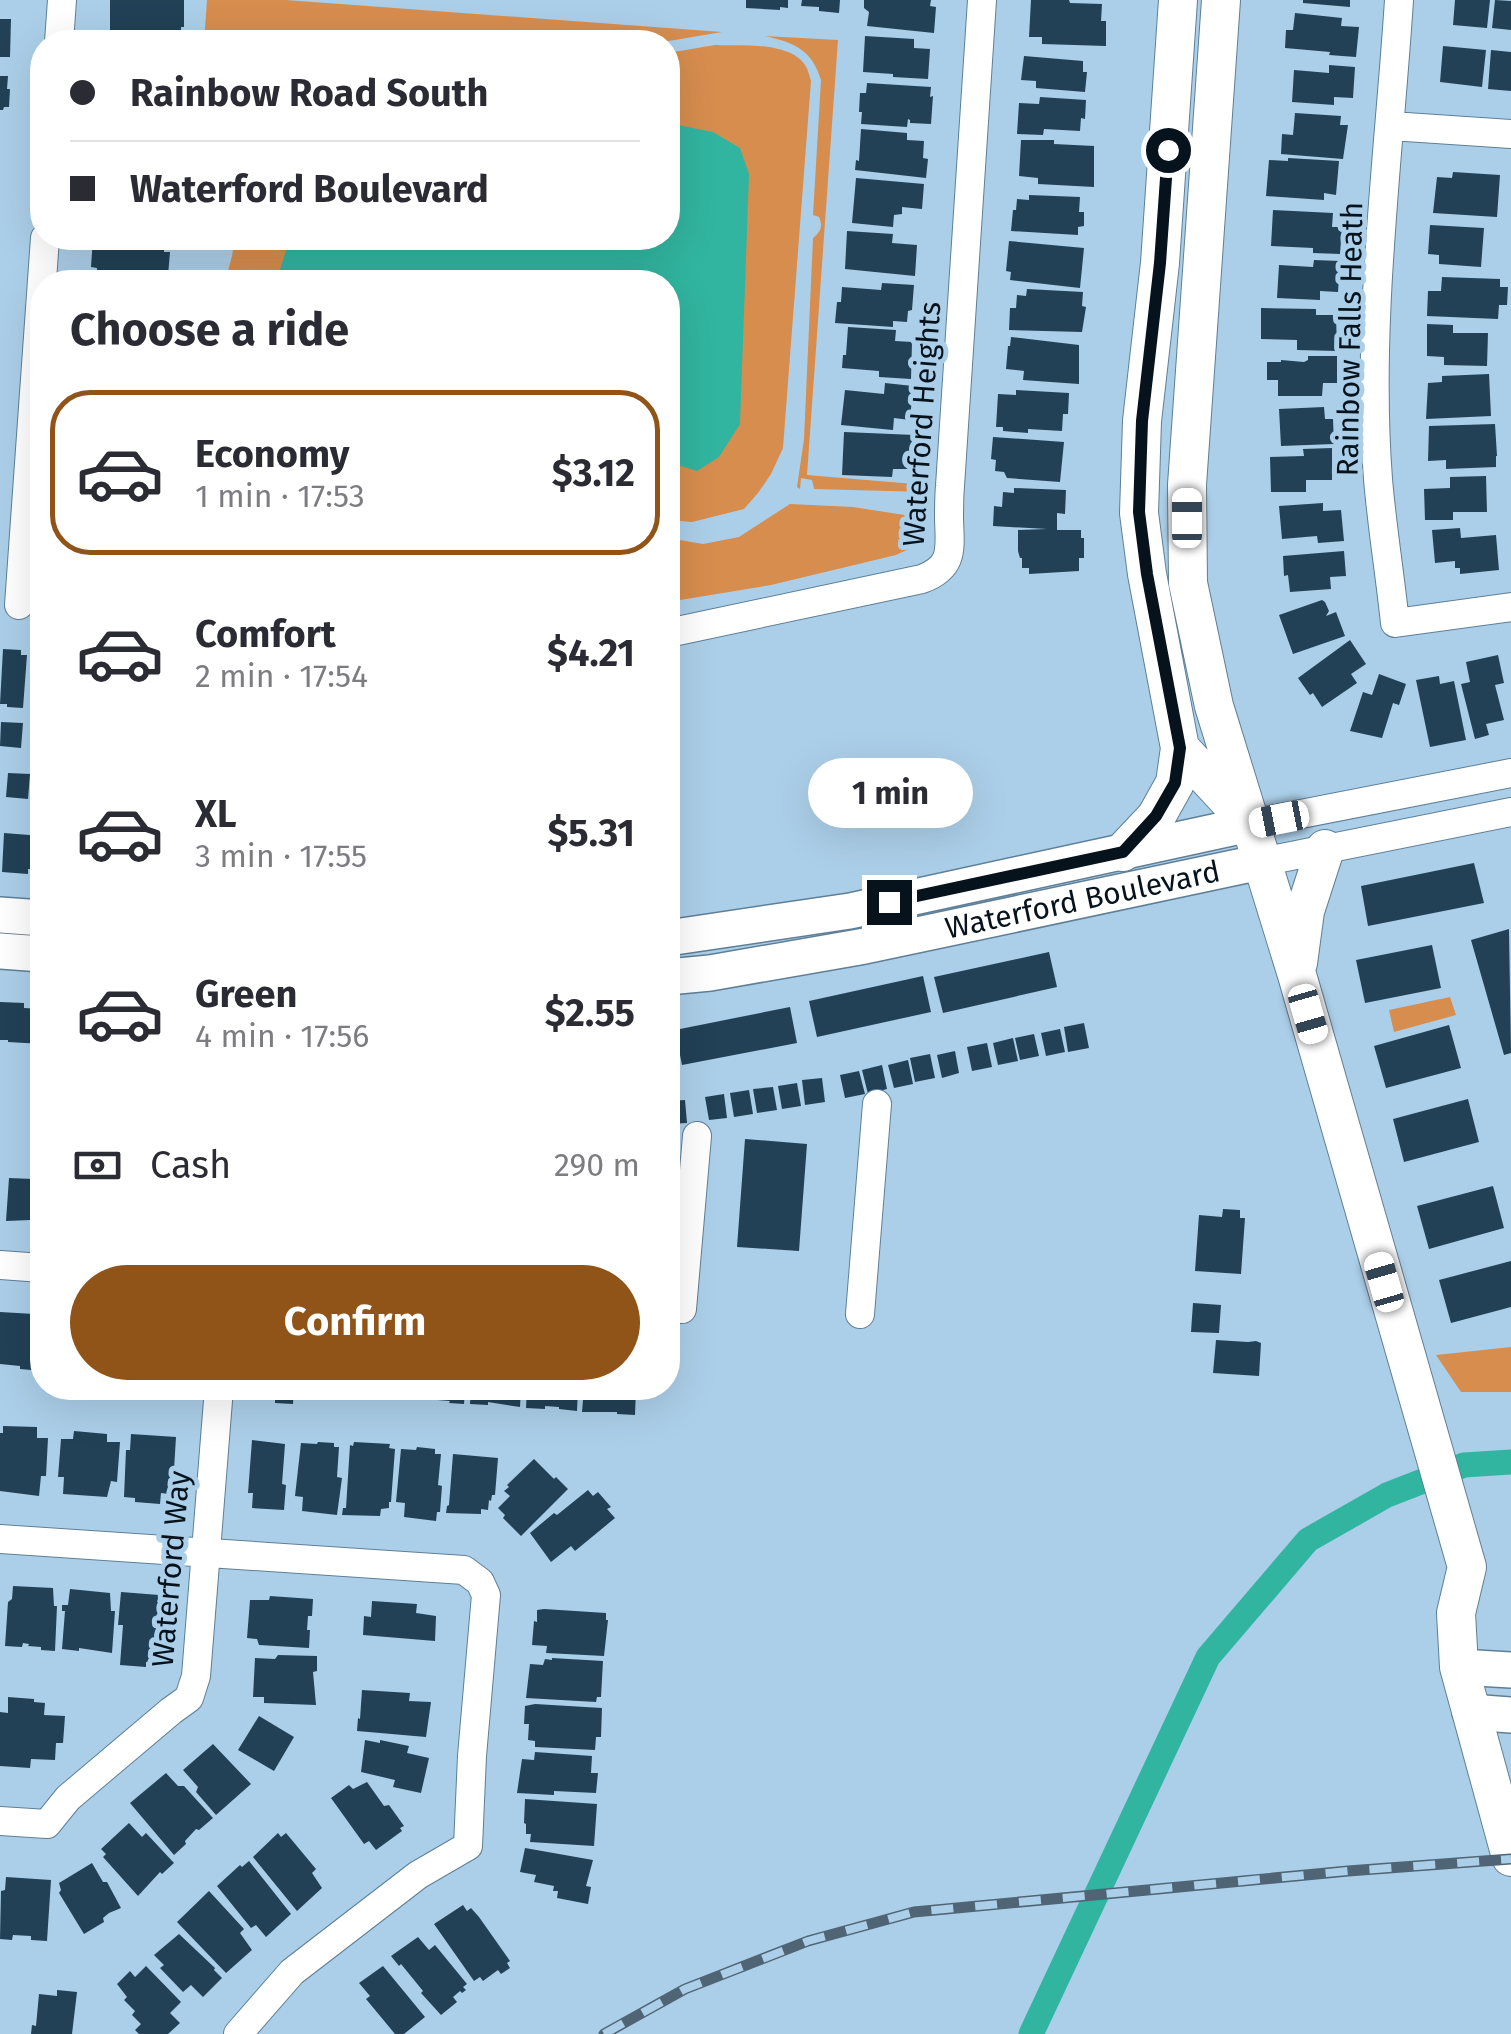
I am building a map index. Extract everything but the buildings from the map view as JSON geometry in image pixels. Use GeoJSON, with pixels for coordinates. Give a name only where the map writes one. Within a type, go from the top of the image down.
{"type":"FeatureCollection","features":[{"type":"Feature","properties":{"kind":"main road"},"geometry":{"type":"LineString","coordinates":[[1123,852],[1156,816],[1175,783],[1180,748],[1139,512],[1142,421],[1160,263],[1178,0]]}},
{"type":"Feature","properties":{"kind":"main road"},"geometry":{"type":"LineString","coordinates":[[1221,0],[1187,485],[1188,584],[1214,706],[1467,1567],[1456,1613],[1458,1667],[1511,1857]]}},
{"type":"Feature","properties":{"kind":"main road"},"geometry":{"type":"LineString","coordinates":[[1180,748],[1250,824]]}},
{"type":"Feature","properties":{"kind":"main road"},"geometry":{"type":"LineString","coordinates":[[1296,975],[1305,911],[1325,849]]}},
{"type":"Feature","properties":{"kind":"street"},"geometry":{"type":"LineString","coordinates":[[60,30],[62,0]]}},
{"type":"Feature","properties":{"kind":"street","name":"Waterford Heights"},"geometry":{"type":"LineString","coordinates":[[680,630],[922,580],[934,575],[948,560],[982,0]]}},
{"type":"Feature","properties":{"kind":"street","name":"Rainbow Falls Heath"},"geometry":{"type":"LineString","coordinates":[[1399,0],[1376,362],[1378,478],[1395,623],[1511,608]]}},
{"type":"Feature","properties":{"kind":"street"},"geometry":{"type":"LineString","coordinates":[[1390,126],[1511,134]]}},
{"type":"Feature","properties":{"kind":"street"},"geometry":{"type":"LineString","coordinates":[[21,606],[30,474]]}},
{"type":"Feature","properties":{"kind":"street"},"geometry":{"type":"LineString","coordinates":[[1250,824],[1511,772]]}},
{"type":"Feature","properties":{"kind":"street"},"geometry":{"type":"LineString","coordinates":[[1262,862],[1511,812]]}},
{"type":"Feature","properties":{"kind":"street","name":"Waterford Boulevard"},"geometry":{"type":"LineString","coordinates":[[680,936],[850,911],[1250,824]]}},
{"type":"Feature","properties":{"kind":"street","name":"Waterford Boulevard"},"geometry":{"type":"LineString","coordinates":[[680,975],[864,946],[1262,862]]}},
{"type":"Feature","properties":{"kind":"street"},"geometry":{"type":"LineString","coordinates":[[0,915],[30,917]]}},
{"type":"Feature","properties":{"kind":"street"},"geometry":{"type":"LineString","coordinates":[[0,951],[30,953]]}},
{"type":"Feature","properties":{"kind":"street"},"geometry":{"type":"LineString","coordinates":[[860,1314],[878,1104]]}},
{"type":"Feature","properties":{"kind":"street"},"geometry":{"type":"LineString","coordinates":[[680,1268],[696,1136]]}},
{"type":"Feature","properties":{"kind":"street"},"geometry":{"type":"LineString","coordinates":[[0,1265],[30,1267]]}},
{"type":"Feature","properties":{"kind":"street","name":"Waterford Way"},"geometry":{"type":"LineString","coordinates":[[0,1822],[47,1824],[68,1798],[190,1698],[196,1676],[217,1400]]}},
{"type":"Feature","properties":{"kind":"street"},"geometry":{"type":"LineString","coordinates":[[0,1540],[464,1570],[480,1582],[486,1594],[468,1846],[418,1875],[292,1972],[238,2034]]}},
{"type":"Feature","properties":{"kind":"street"},"geometry":{"type":"LineString","coordinates":[[1458,1667],[1511,1670]]}},
{"type":"Feature","properties":{"kind":"street"},"geometry":{"type":"LineString","coordinates":[[1470,1712],[1511,1715]]}},
{"type":"Feature","properties":{"kind":"shaded area"},"geometry":{"type":"Polygon","coordinates":[[[207,0],[286,0],[722,32],[680,39],[680,30],[205,30],[207,0]]]}},
{"type":"Feature","properties":{"kind":"shaded area"},"geometry":{"type":"Polygon","coordinates":[[[765,36],[838,40],[807,475],[926,485],[926,492],[814,489],[812,480],[801,478],[800,489],[797,487],[804,439],[813,238],[821,226],[819,217],[813,215],[821,80],[813,61],[801,49],[765,36]]]}},
{"type":"Feature","properties":{"kind":"shaded area"},"geometry":{"type":"Polygon","coordinates":[[[715,45],[776,48],[798,57],[811,81],[783,448],[771,474],[744,509],[692,522],[680,521],[680,270],[228,270],[233,250],[680,250],[680,51],[715,45]]]}},
{"type":"Feature","properties":{"kind":"shaded area"},"geometry":{"type":"Polygon","coordinates":[[[680,125],[713,132],[740,148],[749,174],[740,424],[719,457],[697,471],[680,466],[680,270],[280,270],[286,250],[680,250],[680,125]]]}},
{"type":"Feature","properties":{"kind":"shaded area"},"geometry":{"type":"Polygon","coordinates":[[[790,504],[853,507],[911,516],[915,537],[909,549],[896,555],[771,585],[680,600],[680,540],[703,544],[739,537],[790,504]]]}},
{"type":"Feature","properties":{"kind":"shaded area"},"geometry":{"type":"Polygon","coordinates":[[[1450,997],[1456,1015],[1394,1032],[1389,1010],[1450,997]]]}},
{"type":"Feature","properties":{"kind":"shaded area"},"geometry":{"type":"Polygon","coordinates":[[[1511,1347],[1511,1392],[1461,1392],[1436,1355],[1511,1347]]]}},
{"type":"Feature","properties":{"kind":"waterway"},"geometry":{"type":"LineString","coordinates":[[1031,2034],[1208,1657],[1308,1540],[1387,1495],[1464,1465],[1511,1462]]}},
{"type":"Feature","properties":{"kind":"railway"},"geometry":{"type":"LineString","coordinates":[[604,2034],[685,1989],[808,1941],[914,1912],[1511,1859]]}},
{"type":"Feature","properties":{"kind":"route"},"geometry":{"type":"LineString","coordinates":[[889,902],[1123,852],[1156,816],[1175,783],[1180,748],[1139,512],[1142,421],[1168,150]]}}]}
